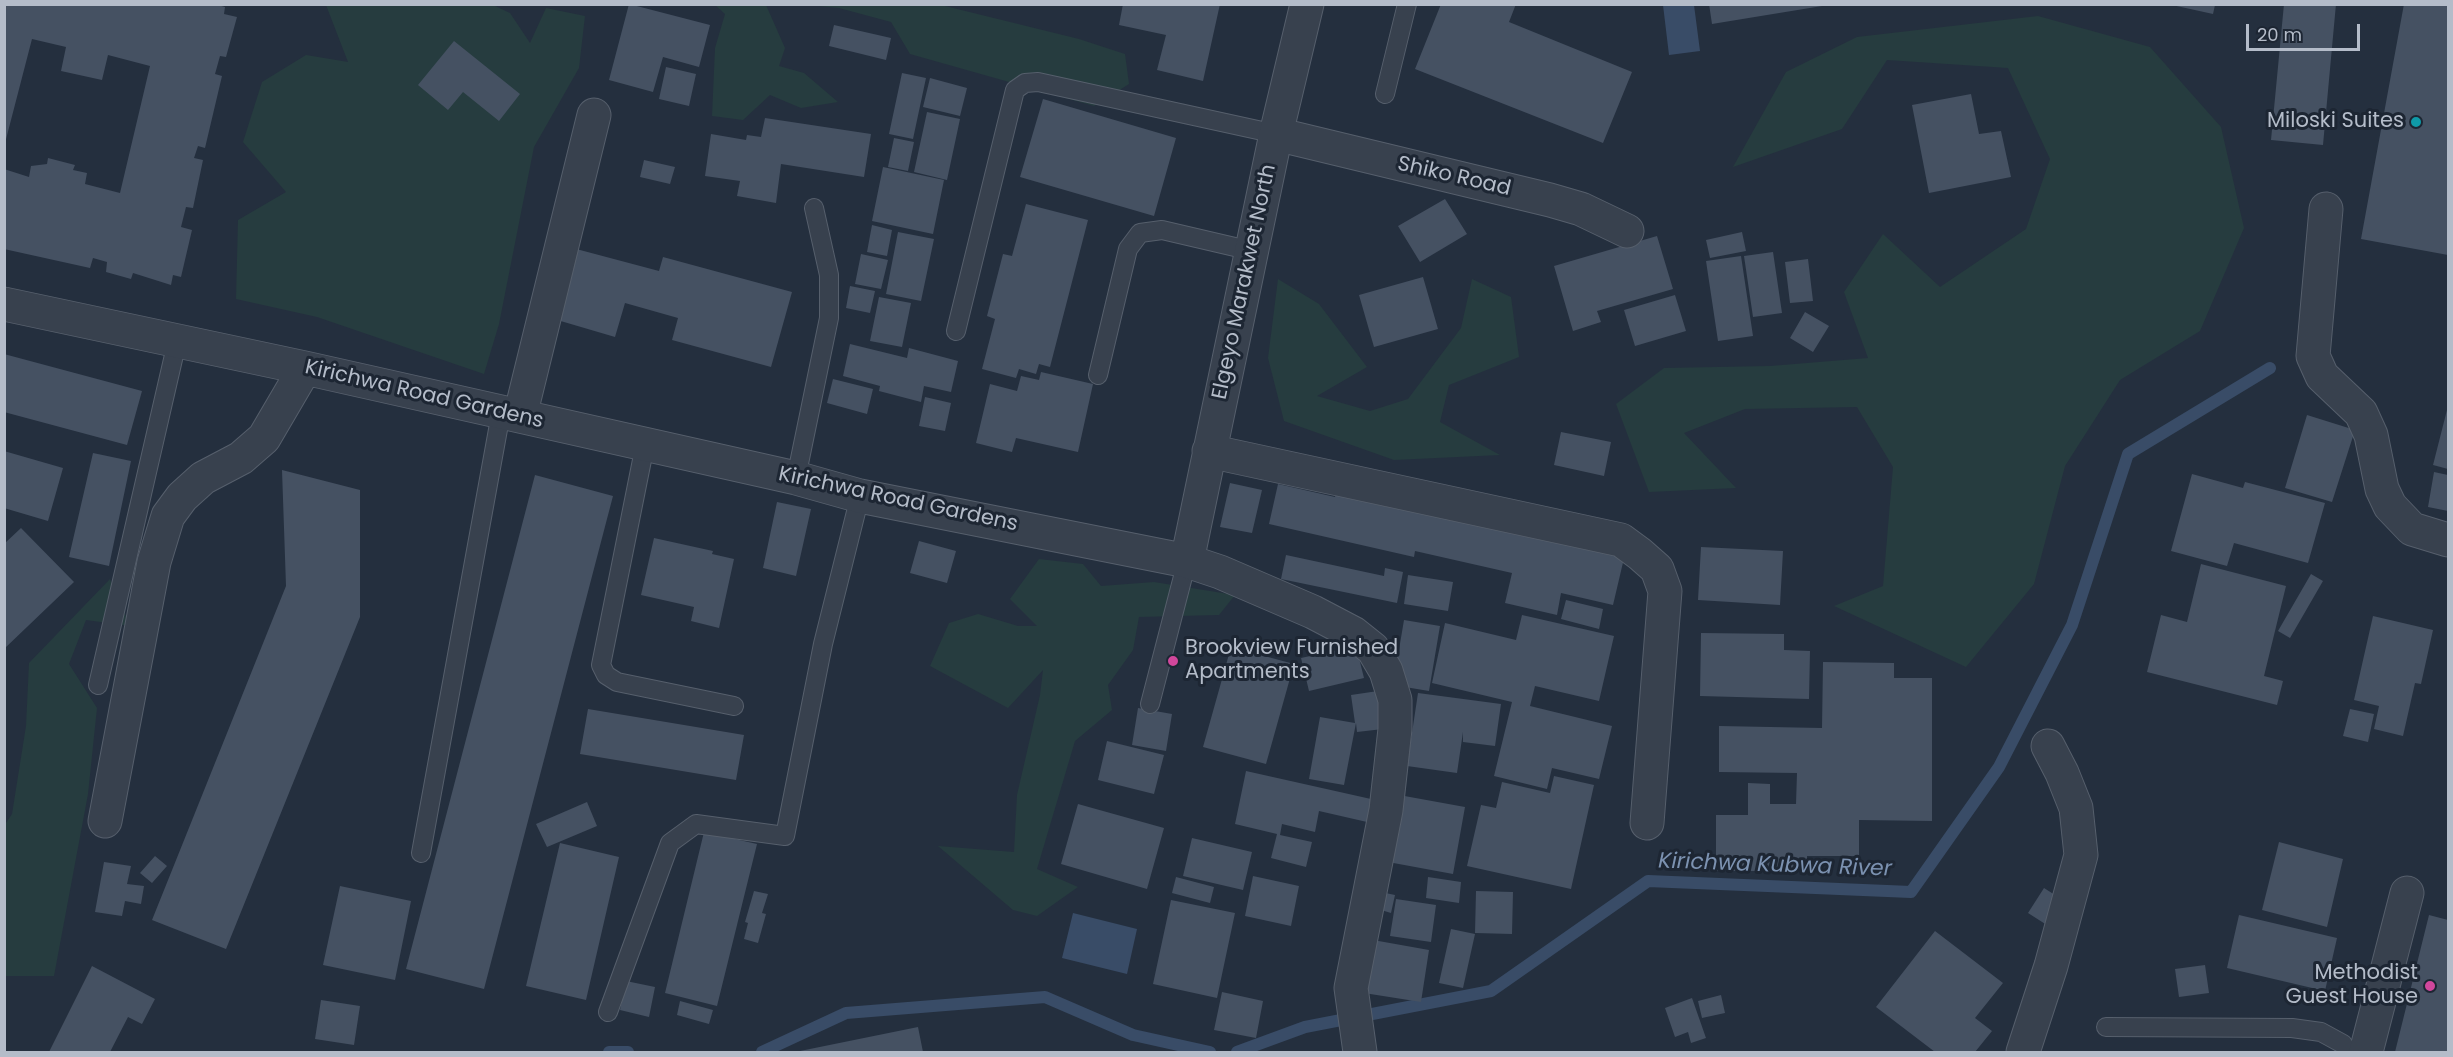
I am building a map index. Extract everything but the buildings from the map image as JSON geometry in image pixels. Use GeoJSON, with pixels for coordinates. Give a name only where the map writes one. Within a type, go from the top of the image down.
{"type":"FeatureCollection","features":[{"type":"Feature","properties":{"kind":"street","name":"Elgeyo Marakwet North"},"geometry":{"type":"LineString","coordinates":[[1187,561],[1276,134],[1307,4]]}},
{"type":"Feature","properties":{"kind":"street"},"geometry":{"type":"LineString","coordinates":[[511,415],[594,115]]}},
{"type":"Feature","properties":{"kind":"street","name":"Shiko Road"},"geometry":{"type":"LineString","coordinates":[[1276,134],[1550,200],[1581,209],[1627,231]]}},
{"type":"Feature","properties":{"kind":"street"},"geometry":{"type":"LineString","coordinates":[[2326,209],[2313,356],[2322,376],[2361,413],[2371,435],[2382,489],[2390,506],[2412,529],[2448,540]]}},
{"type":"Feature","properties":{"kind":"street","name":"Kirichwa Road Gardens"},"geometry":{"type":"LineString","coordinates":[[4,304],[305,368],[796,478],[860,496],[1187,561],[1220,572],[1302,607],[1353,633],[1373,649],[1386,671],[1395,700],[1395,729],[1386,810],[1351,988],[1360,1053]]}},
{"type":"Feature","properties":{"kind":"street"},"geometry":{"type":"LineString","coordinates":[[105,821],[154,562],[168,516],[182,498],[203,478],[241,458],[264,438],[305,368]]}},
{"type":"Feature","properties":{"kind":"street"},"geometry":{"type":"LineString","coordinates":[[1209,451],[1621,540],[1640,554],[1657,569],[1665,591],[1647,823]]}},
{"type":"Feature","properties":{"kind":"street"},"geometry":{"type":"LineString","coordinates":[[2023,1053],[2051,966],[2080,855],[2076,808],[2062,772],[2048,746]]}},
{"type":"Feature","properties":{"kind":"street"},"geometry":{"type":"LineString","coordinates":[[2366,1053],[2407,893]]}},
{"type":"Feature","properties":{"kind":"lane"},"geometry":{"type":"LineString","coordinates":[[1385,94],[1407,4]]}},
{"type":"Feature","properties":{"kind":"lane"},"geometry":{"type":"LineString","coordinates":[[956,331],[1015,90],[1025,83],[1038,82],[1276,134]]}},
{"type":"Feature","properties":{"kind":"lane"},"geometry":{"type":"LineString","coordinates":[[796,478],[829,318],[830,275],[814,208]]}},
{"type":"Feature","properties":{"kind":"lane"},"geometry":{"type":"LineString","coordinates":[[1098,375],[1128,249],[1140,233],[1161,230],[1252,251]]}},
{"type":"Feature","properties":{"kind":"lane"},"geometry":{"type":"LineString","coordinates":[[98,685],[177,342]]}},
{"type":"Feature","properties":{"kind":"lane"},"geometry":{"type":"LineString","coordinates":[[421,853],[511,415]]}},
{"type":"Feature","properties":{"kind":"lane"},"geometry":{"type":"LineString","coordinates":[[645,445],[602,665],[606,675],[617,682],[734,706]]}},
{"type":"Feature","properties":{"kind":"lane"},"geometry":{"type":"LineString","coordinates":[[608,1012],[670,843],[696,824],[785,836],[823,644],[860,496]]}},
{"type":"Feature","properties":{"kind":"lane"},"geometry":{"type":"LineString","coordinates":[[1150,704],[1187,561]]}},
{"type":"Feature","properties":{"kind":"lane"},"geometry":{"type":"LineString","coordinates":[[2106,1027],[2292,1028],[2321,1032],[2343,1044],[2348,1053]]}},
{"type":"Feature","properties":{"kind":"green space"},"geometry":{"type":"Polygon","coordinates":[[[326,5],[493,5],[510,13],[530,43],[546,8],[585,16],[579,68],[534,147],[499,324],[484,374],[317,317],[236,299],[238,220],[286,192],[243,142],[262,82],[306,55],[348,62],[326,5]]]}},
{"type":"Feature","properties":{"kind":"green space"},"geometry":{"type":"Polygon","coordinates":[[[715,5],[766,5],[785,48],[779,66],[804,73],[838,102],[801,108],[770,95],[743,120],[712,116],[715,48],[725,14],[715,5]]]}},
{"type":"Feature","properties":{"kind":"green space"},"geometry":{"type":"Polygon","coordinates":[[[809,5],[941,5],[1079,39],[1125,54],[1129,84],[1094,106],[910,54],[891,22],[839,8],[809,5]]]}},
{"type":"Feature","properties":{"kind":"green space"},"geometry":{"type":"Polygon","coordinates":[[[2038,16],[2150,47],[2221,127],[2244,228],[2200,331],[2120,380],[2065,466],[2034,584],[1966,667],[1834,606],[1883,586],[1893,467],[1857,407],[1745,409],[1684,433],[1736,488],[1649,492],[1616,404],[1664,368],[1770,366],[1868,358],[1844,292],[1883,234],[1940,287],[2026,229],[2050,159],[2008,68],[1887,60],[1842,129],[1733,167],[1786,72],[1857,37],[2038,16]]]}},
{"type":"Feature","properties":{"kind":"green space"},"geometry":{"type":"Polygon","coordinates":[[[1278,279],[1319,304],[1367,367],[1317,396],[1370,411],[1408,399],[1461,328],[1472,279],[1511,297],[1519,357],[1449,385],[1440,422],[1500,455],[1394,460],[1284,421],[1268,358],[1278,279]]]}},
{"type":"Feature","properties":{"kind":"green space"},"geometry":{"type":"Polygon","coordinates":[[[1039,559],[1083,564],[1101,586],[1154,582],[1235,595],[1219,615],[1139,617],[1133,650],[1108,685],[1112,710],[1075,741],[1037,869],[1078,887],[1037,916],[1013,910],[938,846],[1014,852],[1017,795],[1040,695],[1043,670],[1008,708],[930,666],[949,623],[978,614],[1018,626],[1037,626],[1010,599],[1039,559]]]}},
{"type":"Feature","properties":{"kind":"green space"},"geometry":{"type":"Polygon","coordinates":[[[110,579],[130,626],[86,620],[69,664],[97,708],[88,794],[54,976],[5,976],[4,826],[12,814],[26,726],[29,663],[110,579]]]}},
{"type":"Feature","properties":{"kind":"water"},"geometry":{"type":"Polygon","coordinates":[[[1663,5],[1694,5],[1700,51],[1669,55],[1663,5]]]}},
{"type":"Feature","properties":{"kind":"water"},"geometry":{"type":"Polygon","coordinates":[[[1073,913],[1137,929],[1127,974],[1062,958],[1073,913]]]}},
{"type":"Feature","properties":{"kind":"waterway","name":"Kirichwa Kubwa River"},"geometry":{"type":"LineString","coordinates":[[1237,1052],[1305,1027],[1491,991],[1648,881],[1911,892],[1999,767],[2072,625],[2128,454],[2270,368]]}},
{"type":"Feature","properties":{"kind":"waterway","name":"Kirichwa Kubwa River"},"geometry":{"type":"LineString","coordinates":[[762,1052],[846,1013],[1045,997],[1133,1035],[1210,1052]]}},
{"type":"Feature","properties":{"kind":"waterway","name":"Kirichwa Kubwa River"},"geometry":{"type":"LineString","coordinates":[[609,1052],[628,1052]]}},
{"type":"Feature","properties":{"kind":"place","name":"Miloski Suites"},"geometry":{"type":"Point","coordinates":[2416,122]}},
{"type":"Feature","properties":{"kind":"place","name":"Brookview Furnished Apartments"},"geometry":{"type":"Point","coordinates":[1173,661]}},
{"type":"Feature","properties":{"kind":"place","name":"Methodist Guest House"},"geometry":{"type":"Point","coordinates":[2430,986]}}]}
